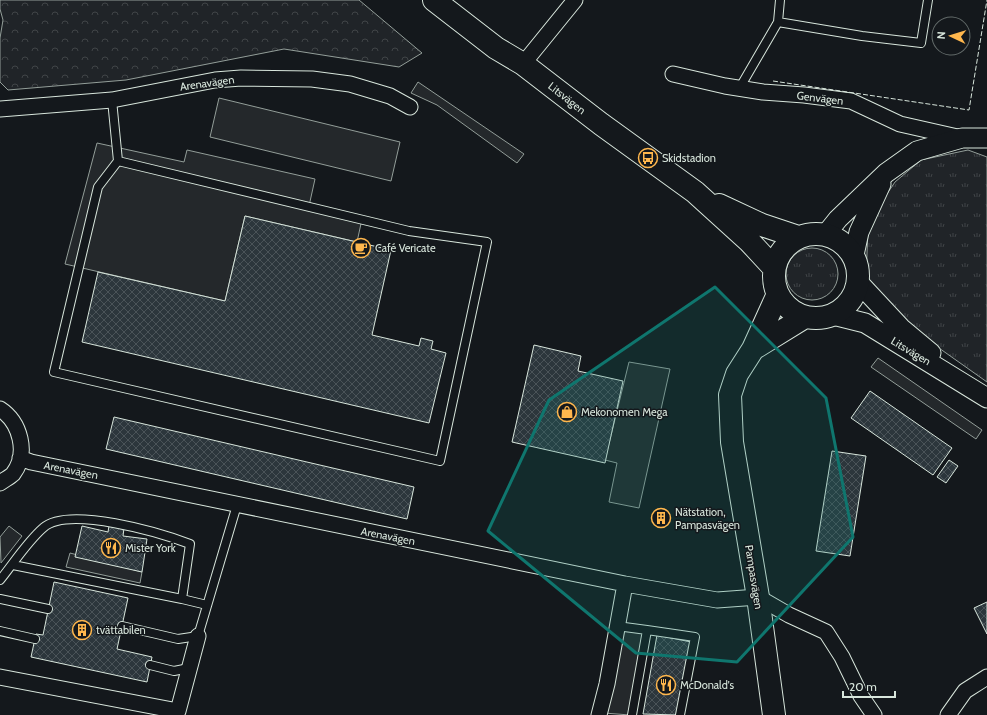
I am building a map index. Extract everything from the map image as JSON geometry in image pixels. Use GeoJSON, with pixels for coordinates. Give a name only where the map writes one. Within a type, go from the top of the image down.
{"type":"FeatureCollection","features":[{"type":"Feature","properties":{"kind":"main road","name":"Litsvägen"},"geometry":{"type":"LineString","coordinates":[[434,0],[496,48],[523,64],[700,196],[749,241],[774,268]]}},
{"type":"Feature","properties":{"kind":"main road","name":"Litsvägen"},"geometry":{"type":"LineString","coordinates":[[700,196],[762,225],[798,237]]}},
{"type":"Feature","properties":{"kind":"main road"},"geometry":{"type":"LineString","coordinates":[[813,233],[826,234],[840,240],[854,255],[859,269],[859,283],[851,300],[843,310],[833,315],[818,318],[805,316],[790,309],[778,294],[774,280],[774,268],[781,252],[798,237],[813,233]]}},
{"type":"Feature","properties":{"kind":"main road","name":"Pampasvägen"},"geometry":{"type":"LineString","coordinates":[[774,715],[758,597],[732,442],[730,395],[737,374],[753,349],[778,294]]}},
{"type":"Feature","properties":{"kind":"main road","name":"Pampasvägen"},"geometry":{"type":"LineString","coordinates":[[753,349],[805,316]]}},
{"type":"Feature","properties":{"kind":"street"},"geometry":{"type":"LineString","coordinates":[[523,64],[575,0]]}},
{"type":"Feature","properties":{"kind":"street","name":"Genvägen"},"geometry":{"type":"LineString","coordinates":[[673,74],[739,89],[851,101],[900,124],[962,138],[987,138]]}},
{"type":"Feature","properties":{"kind":"street","name":"Arenavägen"},"geometry":{"type":"LineString","coordinates":[[0,109],[112,100],[215,80],[240,78],[304,79],[350,84],[390,96],[410,107]]}},
{"type":"Feature","properties":{"kind":"street","name":"Genvägen"},"geometry":{"type":"LineString","coordinates":[[826,234],[838,219],[886,173],[917,151],[962,138]]}},
{"type":"Feature","properties":{"kind":"street"},"geometry":{"type":"LineString","coordinates":[[854,255],[859,232],[886,173]]}},
{"type":"Feature","properties":{"kind":"street","name":"Litsvägen"},"geometry":{"type":"LineString","coordinates":[[859,283],[901,328],[986,397]]}},
{"type":"Feature","properties":{"kind":"street","name":"Litsvägen"},"geometry":{"type":"LineString","coordinates":[[833,315],[865,323],[986,397]]}},
{"type":"Feature","properties":{"kind":"street"},"geometry":{"type":"LineString","coordinates":[[0,409],[6,413],[18,428],[21,442],[20,458],[13,474],[0,483]]}},
{"type":"Feature","properties":{"kind":"street","name":"Arenavägen"},"geometry":{"type":"LineString","coordinates":[[20,458],[31,462],[237,505],[625,584],[717,600],[758,597]]}},
{"type":"Feature","properties":{"kind":"street"},"geometry":{"type":"LineString","coordinates":[[599,715],[607,684],[625,584]]}},
{"type":"Feature","properties":{"kind":"street"},"geometry":{"type":"LineString","coordinates":[[758,597],[789,615],[826,632],[842,657],[861,696],[874,715]]}},
{"type":"Feature","properties":{"kind":"street"},"geometry":{"type":"LineString","coordinates":[[0,677],[178,711],[198,636]]}},
{"type":"Feature","properties":{"kind":"street"},"geometry":{"type":"LineString","coordinates":[[948,715],[965,691],[987,677]]}},
{"type":"Feature","properties":{"kind":"lane"},"geometry":{"type":"LineString","coordinates":[[739,89],[778,22],[780,0]]}},
{"type":"Feature","properties":{"kind":"lane"},"geometry":{"type":"LineString","coordinates":[[778,22],[862,36],[921,43],[928,0]]}},
{"type":"Feature","properties":{"kind":"lane"},"geometry":{"type":"LineString","coordinates":[[112,100],[118,161],[98,186],[54,372],[440,461],[487,242],[409,231],[118,161]]}},
{"type":"Feature","properties":{"kind":"lane"},"geometry":{"type":"LineString","coordinates":[[122,626],[178,639],[198,636],[237,505]]}},
{"type":"Feature","properties":{"kind":"lane"},"geometry":{"type":"LineString","coordinates":[[0,580],[44,527],[64,519],[87,519],[169,536],[190,544],[182,599]]}},
{"type":"Feature","properties":{"kind":"lane"},"geometry":{"type":"LineString","coordinates":[[13,565],[207,605]]}},
{"type":"Feature","properties":{"kind":"lane"},"geometry":{"type":"LineString","coordinates":[[0,599],[48,609]]}},
{"type":"Feature","properties":{"kind":"lane"},"geometry":{"type":"LineString","coordinates":[[617,626],[695,637],[680,715]]}},
{"type":"Feature","properties":{"kind":"lane"},"geometry":{"type":"LineString","coordinates":[[632,715],[647,630]]}},
{"type":"Feature","properties":{"kind":"lane"},"geometry":{"type":"LineString","coordinates":[[0,631],[35,639]]}},
{"type":"Feature","properties":{"kind":"lane"},"geometry":{"type":"LineString","coordinates":[[150,665],[174,671],[189,668]]}},
{"type":"Feature","properties":{"kind":"highlighted area"},"geometry":{"type":"Polygon","coordinates":[[[715,287],[826,398],[853,537],[737,662],[636,653],[488,531],[549,400],[715,287]]]}},
{"type":"Feature","properties":{"kind":"green space"},"geometry":{"type":"Polygon","coordinates":[[[0,0],[359,0],[422,53],[399,67],[284,49],[126,80],[8,90],[0,82],[0,38],[3,20],[0,9],[0,0]]]}},
{"type":"Feature","properties":{"kind":"green space"},"geometry":{"type":"Polygon","coordinates":[[[968,150],[987,157],[987,382],[905,324],[866,278],[868,229],[876,210],[895,182],[921,160],[968,150]]]}},
{"type":"Feature","properties":{"kind":"green space"},"geometry":{"type":"Polygon","coordinates":[[[807,248],[817,248],[826,252],[834,260],[838,269],[838,279],[834,288],[826,296],[817,300],[807,300],[798,296],[790,288],[786,279],[786,269],[790,260],[798,252],[807,248]]]}},
{"type":"Feature","properties":{"kind":"shaded area"},"geometry":{"type":"Polygon","coordinates":[[[418,82],[524,154],[517,163],[437,105],[411,93],[418,82]]]}},
{"type":"Feature","properties":{"kind":"shaded area"},"geometry":{"type":"Polygon","coordinates":[[[219,98],[400,142],[391,181],[210,137],[219,98]]]}},
{"type":"Feature","properties":{"kind":"shaded area"},"geometry":{"type":"Polygon","coordinates":[[[97,143],[184,162],[187,150],[315,179],[309,206],[362,219],[357,242],[245,216],[225,301],[65,264],[97,143]]]}},
{"type":"Feature","properties":{"kind":"shaded area"},"geometry":{"type":"Polygon","coordinates":[[[878,358],[982,430],[976,439],[871,367],[878,358]]]}},
{"type":"Feature","properties":{"kind":"shaded area"},"geometry":{"type":"Polygon","coordinates":[[[629,362],[670,369],[639,508],[609,502],[617,463],[605,460],[629,362]]]}},
{"type":"Feature","properties":{"kind":"shaded area"},"geometry":{"type":"Polygon","coordinates":[[[9,526],[22,536],[1,563],[0,537],[9,526]]]}},
{"type":"Feature","properties":{"kind":"shaded area"},"geometry":{"type":"Polygon","coordinates":[[[70,553],[142,572],[140,583],[66,567],[70,553]]]}},
{"type":"Feature","properties":{"kind":"shaded area"},"geometry":{"type":"Polygon","coordinates":[[[620,627],[645,632],[630,715],[604,713],[620,627]]]}},
{"type":"Feature","properties":{"kind":"building"},"geometry":{"type":"Polygon","coordinates":[[[245,216],[391,250],[372,335],[419,346],[421,338],[433,341],[431,349],[446,353],[429,423],[82,342],[98,272],[225,301],[245,216]]]}},
{"type":"Feature","properties":{"kind":"building","name":"Mekonomen Mega"},"geometry":{"type":"Polygon","coordinates":[[[534,345],[581,356],[578,371],[623,381],[605,463],[512,442],[534,345]]]}},
{"type":"Feature","properties":{"kind":"building"},"geometry":{"type":"Polygon","coordinates":[[[870,391],[952,448],[933,475],[851,418],[870,391]]]}},
{"type":"Feature","properties":{"kind":"building"},"geometry":{"type":"Polygon","coordinates":[[[114,417],[414,487],[407,519],[106,449],[114,417]]]}},
{"type":"Feature","properties":{"kind":"building"},"geometry":{"type":"Polygon","coordinates":[[[832,451],[866,456],[850,556],[816,551],[832,451]]]}},
{"type":"Feature","properties":{"kind":"building"},"geometry":{"type":"Polygon","coordinates":[[[949,460],[958,466],[946,483],[937,477],[949,460]]]}},
{"type":"Feature","properties":{"kind":"building","name":"Nätstation, Pampasvägen"},"geometry":{"type":"Polygon","coordinates":[[[659,513],[665,514],[664,522],[657,521],[659,513]]]}},
{"type":"Feature","properties":{"kind":"building","name":"Mister York"},"geometry":{"type":"Polygon","coordinates":[[[82,526],[108,532],[109,526],[124,528],[123,536],[147,539],[142,572],[75,557],[82,526]]]}},
{"type":"Feature","properties":{"kind":"building","name":"tvättabilen"},"geometry":{"type":"Polygon","coordinates":[[[54,582],[128,598],[117,649],[152,657],[147,682],[31,657],[36,634],[43,635],[54,582]]]}},
{"type":"Feature","properties":{"kind":"building"},"geometry":{"type":"Polygon","coordinates":[[[987,602],[987,634],[974,608],[987,602]]]}},
{"type":"Feature","properties":{"kind":"building","name":"McDonald's"},"geometry":{"type":"Polygon","coordinates":[[[657,635],[691,642],[678,715],[643,714],[657,635]]]}},
{"type":"Feature","properties":{"kind":"fence"},"geometry":{"type":"LineString","coordinates":[[773,81],[969,110],[987,0]]}},
{"type":"Feature","properties":{"kind":"place","name":"Skidstadion"},"geometry":{"type":"Point","coordinates":[648,158]}},
{"type":"Feature","properties":{"kind":"place","name":"Café Vericate"},"geometry":{"type":"Point","coordinates":[361,248]}},
{"type":"Feature","properties":{"kind":"place","name":"Mekonomen Mega"},"geometry":{"type":"Point","coordinates":[567,412]}},
{"type":"Feature","properties":{"kind":"place","name":"Nätstation, Pampasvägen"},"geometry":{"type":"Point","coordinates":[661,518]}},
{"type":"Feature","properties":{"kind":"place","name":"Mister York"},"geometry":{"type":"Point","coordinates":[111,548]}},
{"type":"Feature","properties":{"kind":"place","name":"tvättabilen"},"geometry":{"type":"Point","coordinates":[82,630]}},
{"type":"Feature","properties":{"kind":"place","name":"McDonald's"},"geometry":{"type":"Point","coordinates":[666,685]}}]}
